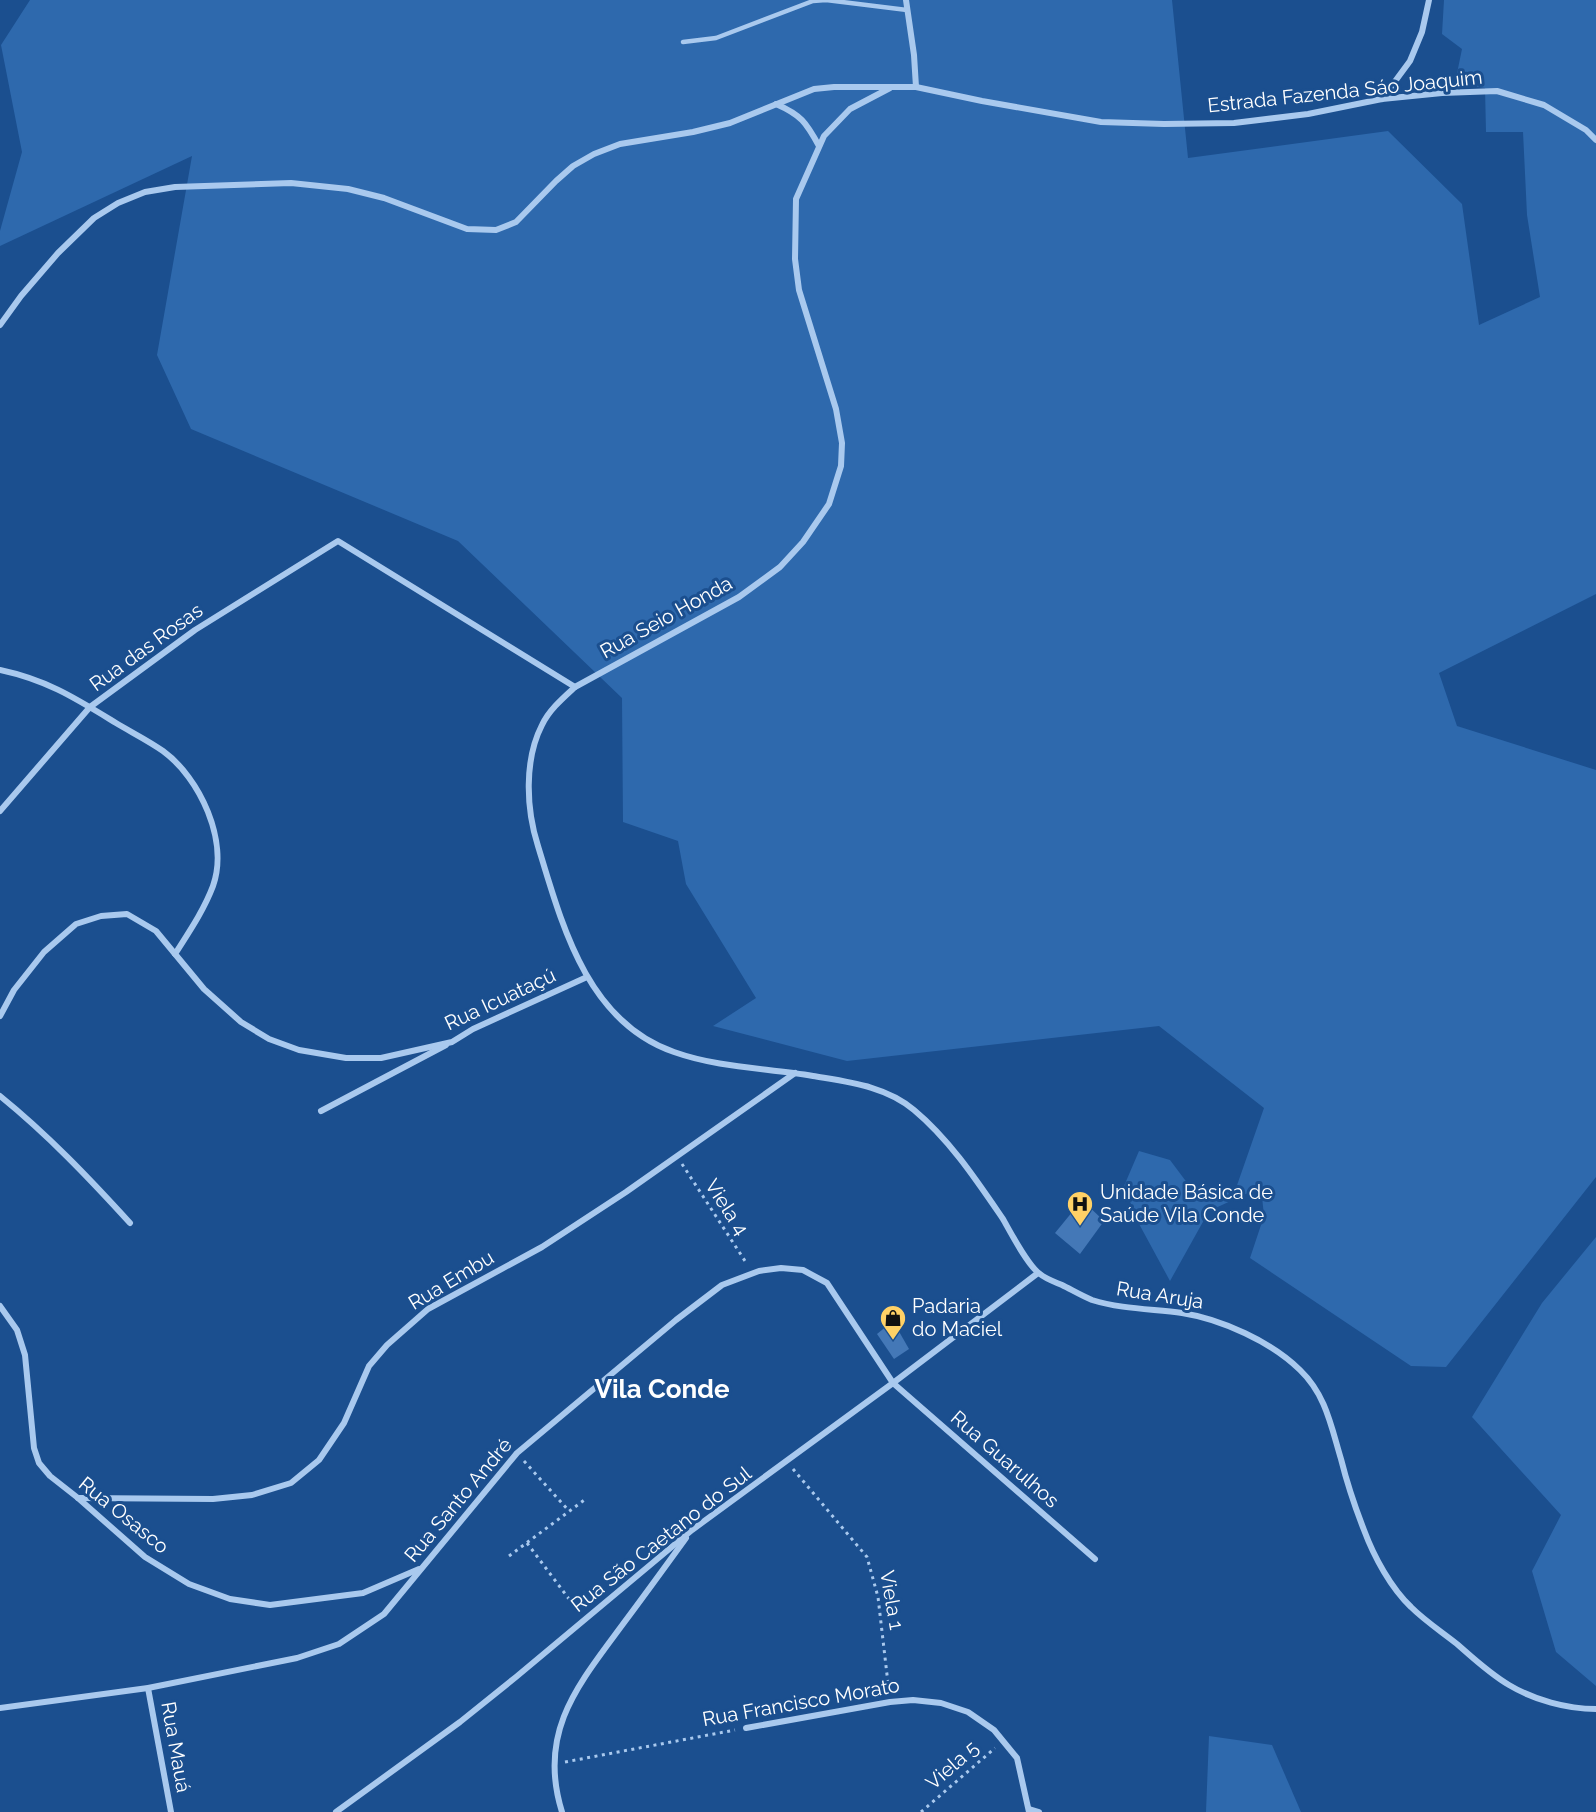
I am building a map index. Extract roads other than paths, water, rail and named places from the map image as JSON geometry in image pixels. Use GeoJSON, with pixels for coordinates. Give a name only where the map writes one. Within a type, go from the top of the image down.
{"type":"FeatureCollection","features":[{"type":"Feature","properties":{"kind":"street"},"geometry":{"type":"LineString","coordinates":[[906,0],[916,87]]}},
{"type":"Feature","properties":{"kind":"street"},"geometry":{"type":"LineString","coordinates":[[1383,99],[1410,61],[1422,32],[1429,0]]}},
{"type":"Feature","properties":{"kind":"street","name":"Estrada Fazenda Sáo Joaquim"},"geometry":{"type":"LineString","coordinates":[[0,325],[21,296],[58,253],[94,218],[118,203],[145,192],[176,187],[262,183],[348,189],[384,198],[467,229],[496,230],[516,222],[573,166],[594,154],[620,144],[693,132],[730,123],[814,89],[863,86],[916,87],[1101,122],[1164,124],[1234,123],[1308,114],[1383,99],[1442,93],[1497,91],[1544,105],[1586,130],[1596,140]]}},
{"type":"Feature","properties":{"kind":"street","name":"Rua Seio Honda"},"geometry":{"type":"LineString","coordinates":[[795,1072],[719,1064],[672,1052],[641,1036],[608,1007],[587,977],[564,930],[534,835],[530,804],[529,763],[542,724],[558,703],[575,687],[739,597],[780,567],[803,542],[829,504],[841,466],[842,443],[836,409],[799,290],[795,259],[796,199],[824,136],[850,109],[890,88]]}},
{"type":"Feature","properties":{"kind":"street"},"geometry":{"type":"LineString","coordinates":[[776,104],[795,112],[804,121],[819,146]]}},
{"type":"Feature","properties":{"kind":"street","name":"Rua das Rosas"},"geometry":{"type":"LineString","coordinates":[[0,811],[90,707],[195,630],[338,541],[575,687]]}},
{"type":"Feature","properties":{"kind":"street"},"geometry":{"type":"LineString","coordinates":[[0,670],[55,686],[164,752],[190,778],[207,811],[214,830],[217,851],[214,884],[176,954]]}},
{"type":"Feature","properties":{"kind":"street","name":"Rua Icuataçú"},"geometry":{"type":"LineString","coordinates":[[0,1016],[14,990],[44,951],[76,924],[101,916],[127,914],[156,931],[204,989],[241,1022],[270,1039],[299,1050],[346,1058],[381,1058],[452,1042],[473,1029],[587,977]]}},
{"type":"Feature","properties":{"kind":"street"},"geometry":{"type":"LineString","coordinates":[[321,1111],[452,1042]]}},
{"type":"Feature","properties":{"kind":"street","name":"Rua Embu"},"geometry":{"type":"LineString","coordinates":[[78,1498],[213,1499],[252,1495],[291,1483],[319,1460],[338,1433],[369,1366],[387,1345],[428,1309],[542,1247],[677,1156],[795,1072]]}},
{"type":"Feature","properties":{"kind":"street","name":"Rua Aruja"},"geometry":{"type":"LineString","coordinates":[[795,1072],[858,1083],[886,1093],[912,1108],[981,1186],[1038,1273],[1089,1299],[1128,1308],[1185,1314],[1221,1322],[1268,1346],[1298,1368],[1317,1389],[1328,1410],[1342,1464],[1365,1534],[1387,1576],[1409,1605],[1509,1685],[1543,1701],[1596,1709]]}},
{"type":"Feature","properties":{"kind":"street"},"geometry":{"type":"LineString","coordinates":[[0,1096],[42,1133],[130,1223]]}},
{"type":"Feature","properties":{"kind":"street","name":"Rua Santo André"},"geometry":{"type":"LineString","coordinates":[[0,1707],[148,1688],[297,1658],[339,1644],[384,1614],[517,1453],[676,1320],[723,1285],[753,1273],[781,1268],[803,1270],[827,1283],[893,1383]]}},
{"type":"Feature","properties":{"kind":"street","name":"Rua São Caetano do Sul"},"geometry":{"type":"LineString","coordinates":[[336,1812],[460,1722],[692,1530],[787,1462],[1038,1273]]}},
{"type":"Feature","properties":{"kind":"street","name":"Rua Osasco"},"geometry":{"type":"LineString","coordinates":[[0,1306],[17,1330],[25,1355],[34,1448],[39,1463],[50,1476],[145,1557],[189,1584],[230,1599],[270,1605],[363,1593],[423,1568]]}},
{"type":"Feature","properties":{"kind":"street","name":"Rua Guarulhos"},"geometry":{"type":"LineString","coordinates":[[893,1383],[1095,1560]]}},
{"type":"Feature","properties":{"kind":"street"},"geometry":{"type":"LineString","coordinates":[[562,1812],[556,1793],[554,1765],[559,1730],[578,1685],[692,1530]]}},
{"type":"Feature","properties":{"kind":"street","name":"Rua Mauá"},"geometry":{"type":"LineString","coordinates":[[148,1688],[171,1812]]}},
{"type":"Feature","properties":{"kind":"street","name":"Rua Francisco Morato"},"geometry":{"type":"LineString","coordinates":[[746,1728],[890,1702],[913,1700],[941,1703],[968,1712],[994,1730],[1017,1758],[1029,1811]]}},
{"type":"Feature","properties":{"kind":"street"},"geometry":{"type":"LineString","coordinates":[[1029,1811],[1039,1812]]}},
{"type":"Feature","properties":{"kind":"lane"},"geometry":{"type":"LineString","coordinates":[[683,42],[716,38],[813,1],[826,0],[907,10]]}},
{"type":"Feature","properties":{"kind":"place","name":"Unidade Básica de Saúde Vila Conde"},"geometry":{"type":"Point","coordinates":[1080,1227]}},
{"type":"Feature","properties":{"kind":"place","name":"Padaria do Maciel"},"geometry":{"type":"Point","coordinates":[893,1341]}},
{"type":"Feature","properties":{"kind":"district","name":"Vila Conde"},"geometry":{"type":"Point","coordinates":[662,1389]}}]}
